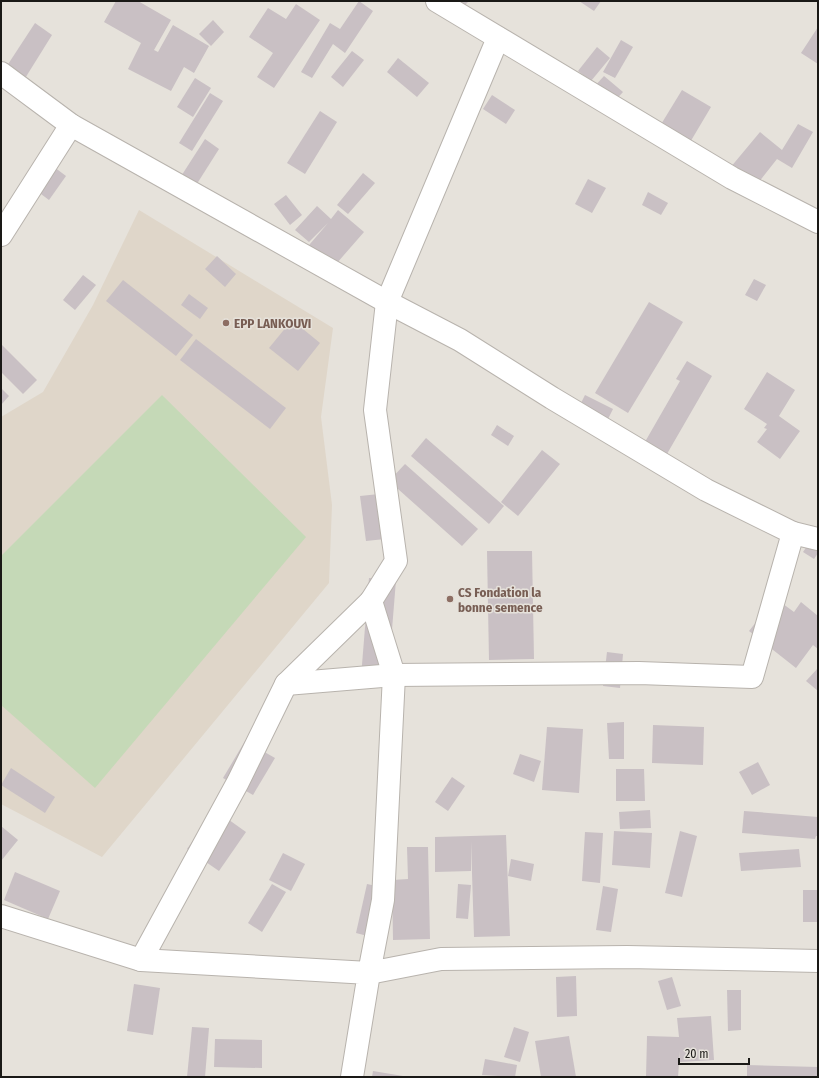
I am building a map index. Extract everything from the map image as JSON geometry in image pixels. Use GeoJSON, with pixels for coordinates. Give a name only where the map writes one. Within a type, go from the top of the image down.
{"type":"FeatureCollection","features":[{"type":"Feature","properties":{"kind":"street"},"geometry":{"type":"LineString","coordinates":[[437,1],[732,178],[818,222]]}},
{"type":"Feature","properties":{"kind":"street"},"geometry":{"type":"LineString","coordinates":[[141,960],[238,782],[286,684],[371,601],[396,561],[375,410],[387,302],[498,38]]}},
{"type":"Feature","properties":{"kind":"street"},"geometry":{"type":"LineString","coordinates":[[1,73],[71,125],[387,302],[460,340],[706,490],[793,533],[818,539]]}},
{"type":"Feature","properties":{"kind":"street"},"geometry":{"type":"LineString","coordinates":[[1,235],[71,125]]}},
{"type":"Feature","properties":{"kind":"street"},"geometry":{"type":"LineString","coordinates":[[286,684],[394,675],[639,673],[752,677],[793,533]]}},
{"type":"Feature","properties":{"kind":"street"},"geometry":{"type":"LineString","coordinates":[[352,1077],[383,900],[394,675],[371,601]]}},
{"type":"Feature","properties":{"kind":"street"},"geometry":{"type":"LineString","coordinates":[[1,916],[141,960],[370,972],[441,959],[627,957],[818,961]]}},
{"type":"Feature","properties":{"kind":"shaded area","name":"EPP LANKOUVI"},"geometry":{"type":"Polygon","coordinates":[[[139,210],[333,328],[321,417],[332,505],[329,583],[102,857],[1,804],[1,417],[43,392],[93,305],[139,210]]]}},
{"type":"Feature","properties":{"kind":"green space"},"geometry":{"type":"Polygon","coordinates":[[[162,395],[306,537],[95,788],[1,705],[1,556],[162,395]]]}},
{"type":"Feature","properties":{"kind":"building"},"geometry":{"type":"Polygon","coordinates":[[[116,1],[138,1],[171,20],[154,50],[158,52],[173,25],[209,46],[194,73],[184,67],[171,91],[128,69],[141,43],[104,22],[116,1]]]}},
{"type":"Feature","properties":{"kind":"building"},"geometry":{"type":"Polygon","coordinates":[[[359,1],[373,11],[345,53],[333,44],[312,78],[301,72],[330,23],[340,29],[359,1]]]}},
{"type":"Feature","properties":{"kind":"building"},"geometry":{"type":"Polygon","coordinates":[[[449,1],[469,1],[459,11],[449,1]]]}},
{"type":"Feature","properties":{"kind":"building"},"geometry":{"type":"Polygon","coordinates":[[[579,1],[601,1],[594,11],[579,1]]]}},
{"type":"Feature","properties":{"kind":"building"},"geometry":{"type":"Polygon","coordinates":[[[296,4],[320,20],[274,88],[257,77],[273,53],[249,37],[268,8],[286,19],[296,4]]]}},
{"type":"Feature","properties":{"kind":"building"},"geometry":{"type":"Polygon","coordinates":[[[213,20],[224,32],[211,46],[199,34],[213,20]]]}},
{"type":"Feature","properties":{"kind":"building"},"geometry":{"type":"Polygon","coordinates":[[[35,23],[52,35],[19,88],[1,75],[35,23]]]}},
{"type":"Feature","properties":{"kind":"building"},"geometry":{"type":"Polygon","coordinates":[[[818,27],[818,64],[801,53],[818,27]]]}},
{"type":"Feature","properties":{"kind":"building"},"geometry":{"type":"Polygon","coordinates":[[[621,40],[633,47],[615,78],[603,72],[621,40]]]}},
{"type":"Feature","properties":{"kind":"building"},"geometry":{"type":"Polygon","coordinates":[[[597,47],[610,58],[591,81],[578,71],[597,47]]]}},
{"type":"Feature","properties":{"kind":"building"},"geometry":{"type":"Polygon","coordinates":[[[352,51],[364,60],[343,87],[331,77],[352,51]]]}},
{"type":"Feature","properties":{"kind":"building"},"geometry":{"type":"Polygon","coordinates":[[[398,58],[429,83],[417,97],[387,72],[398,58]]]}},
{"type":"Feature","properties":{"kind":"building"},"geometry":{"type":"Polygon","coordinates":[[[604,76],[623,92],[612,104],[593,88],[604,76]]]}},
{"type":"Feature","properties":{"kind":"building"},"geometry":{"type":"Polygon","coordinates":[[[195,78],[211,88],[193,117],[177,107],[195,78]]]}},
{"type":"Feature","properties":{"kind":"building"},"geometry":{"type":"Polygon","coordinates":[[[682,90],[711,107],[689,144],[660,126],[682,90]]]}},
{"type":"Feature","properties":{"kind":"building"},"geometry":{"type":"Polygon","coordinates":[[[210,93],[223,101],[192,151],[179,143],[210,93]]]}},
{"type":"Feature","properties":{"kind":"building"},"geometry":{"type":"Polygon","coordinates":[[[492,95],[515,110],[506,124],[483,109],[492,95]]]}},
{"type":"Feature","properties":{"kind":"building"},"geometry":{"type":"Polygon","coordinates":[[[320,111],[337,122],[305,174],[287,163],[320,111]]]}},
{"type":"Feature","properties":{"kind":"building"},"geometry":{"type":"Polygon","coordinates":[[[798,124],[813,132],[792,168],[777,159],[754,188],[730,168],[760,132],[782,150],[798,124]]]}},
{"type":"Feature","properties":{"kind":"building"},"geometry":{"type":"Polygon","coordinates":[[[205,139],[219,149],[193,190],[178,181],[205,139]]]}},
{"type":"Feature","properties":{"kind":"building"},"geometry":{"type":"Polygon","coordinates":[[[54,167],[66,176],[49,200],[37,191],[54,167]]]}},
{"type":"Feature","properties":{"kind":"building"},"geometry":{"type":"Polygon","coordinates":[[[363,173],[375,183],[348,214],[337,205],[363,173]]]}},
{"type":"Feature","properties":{"kind":"building"},"geometry":{"type":"Polygon","coordinates":[[[588,179],[606,188],[592,213],[575,204],[588,179]]]}},
{"type":"Feature","properties":{"kind":"building"},"geometry":{"type":"Polygon","coordinates":[[[648,192],[668,203],[661,215],[642,205],[648,192]]]}},
{"type":"Feature","properties":{"kind":"building"},"geometry":{"type":"Polygon","coordinates":[[[286,195],[302,215],[290,225],[274,204],[286,195]]]}},
{"type":"Feature","properties":{"kind":"building"},"geometry":{"type":"Polygon","coordinates":[[[317,206],[331,219],[338,210],[364,232],[323,279],[298,258],[328,223],[309,242],[295,230],[317,206]]]}},
{"type":"Feature","properties":{"kind":"building"},"geometry":{"type":"Polygon","coordinates":[[[217,256],[236,274],[225,287],[205,269],[217,256]]]}},
{"type":"Feature","properties":{"kind":"building"},"geometry":{"type":"Polygon","coordinates":[[[83,275],[96,285],[75,310],[63,300],[83,275]]]}},
{"type":"Feature","properties":{"kind":"building"},"geometry":{"type":"Polygon","coordinates":[[[754,279],[766,285],[757,301],[745,295],[754,279]]]}},
{"type":"Feature","properties":{"kind":"building"},"geometry":{"type":"Polygon","coordinates":[[[123,280],[193,335],[176,356],[106,301],[123,280]]]}},
{"type":"Feature","properties":{"kind":"building"},"geometry":{"type":"Polygon","coordinates":[[[189,294],[208,308],[200,319],[181,305],[189,294]]]}},
{"type":"Feature","properties":{"kind":"building"},"geometry":{"type":"Polygon","coordinates":[[[649,302],[683,322],[628,413],[595,393],[649,302]]]}},
{"type":"Feature","properties":{"kind":"building"},"geometry":{"type":"Polygon","coordinates":[[[292,320],[320,343],[298,371],[269,348],[292,320]]]}},
{"type":"Feature","properties":{"kind":"building"},"geometry":{"type":"Polygon","coordinates":[[[196,339],[286,408],[270,429],[180,360],[196,339]]]}},
{"type":"Feature","properties":{"kind":"building"},"geometry":{"type":"Polygon","coordinates":[[[1,344],[37,380],[23,394],[1,372],[1,344]]]}},
{"type":"Feature","properties":{"kind":"building"},"geometry":{"type":"Polygon","coordinates":[[[687,361],[712,376],[660,466],[638,454],[680,381],[676,379],[687,361]]]}},
{"type":"Feature","properties":{"kind":"building"},"geometry":{"type":"Polygon","coordinates":[[[767,372],[795,390],[779,416],[800,431],[780,459],[757,442],[767,429],[764,428],[767,424],[744,409],[767,372]]]}},
{"type":"Feature","properties":{"kind":"building"},"geometry":{"type":"Polygon","coordinates":[[[1,388],[9,396],[1,405],[1,388]]]}},
{"type":"Feature","properties":{"kind":"building"},"geometry":{"type":"Polygon","coordinates":[[[585,395],[613,409],[601,433],[573,419],[585,395]]]}},
{"type":"Feature","properties":{"kind":"building"},"geometry":{"type":"Polygon","coordinates":[[[497,425],[514,436],[508,446],[491,435],[497,425]]]}},
{"type":"Feature","properties":{"kind":"building"},"geometry":{"type":"Polygon","coordinates":[[[426,438],[504,506],[489,524],[411,456],[426,438]]]}},
{"type":"Feature","properties":{"kind":"building"},"geometry":{"type":"Polygon","coordinates":[[[542,450],[560,464],[518,516],[501,502],[542,450]]]}},
{"type":"Feature","properties":{"kind":"building"},"geometry":{"type":"Polygon","coordinates":[[[405,464],[478,529],[462,546],[389,481],[405,464]]]}},
{"type":"Feature","properties":{"kind":"building"},"geometry":{"type":"Polygon","coordinates":[[[379,494],[385,539],[366,541],[360,496],[379,494]]]}},
{"type":"Feature","properties":{"kind":"building"},"geometry":{"type":"Polygon","coordinates":[[[812,539],[818,543],[818,553],[814,559],[803,552],[812,539]]]}},
{"type":"Feature","properties":{"kind":"building"},"geometry":{"type":"Polygon","coordinates":[[[487,551],[532,551],[534,659],[489,660],[487,551]]]}},
{"type":"Feature","properties":{"kind":"building"},"geometry":{"type":"Polygon","coordinates":[[[369,578],[396,580],[388,679],[361,677],[369,578]]]}},
{"type":"Feature","properties":{"kind":"building"},"geometry":{"type":"Polygon","coordinates":[[[775,598],[794,612],[801,602],[818,616],[818,649],[813,645],[796,668],[749,631],[775,598]]]}},
{"type":"Feature","properties":{"kind":"building"},"geometry":{"type":"Polygon","coordinates":[[[607,652],[623,654],[620,688],[603,686],[607,652]]]}},
{"type":"Feature","properties":{"kind":"building"},"geometry":{"type":"Polygon","coordinates":[[[818,668],[818,691],[806,681],[818,668]]]}},
{"type":"Feature","properties":{"kind":"building"},"geometry":{"type":"Polygon","coordinates":[[[624,722],[624,759],[609,759],[607,723],[624,722]]]}},
{"type":"Feature","properties":{"kind":"building"},"geometry":{"type":"Polygon","coordinates":[[[653,725],[704,727],[703,765],[652,763],[653,725]]]}},
{"type":"Feature","properties":{"kind":"building"},"geometry":{"type":"Polygon","coordinates":[[[547,727],[583,729],[579,793],[542,790],[547,727]]]}},
{"type":"Feature","properties":{"kind":"building"},"geometry":{"type":"Polygon","coordinates":[[[245,741],[275,758],[253,795],[223,778],[245,741]]]}},
{"type":"Feature","properties":{"kind":"building"},"geometry":{"type":"Polygon","coordinates":[[[520,754],[541,761],[534,782],[513,774],[520,754]]]}},
{"type":"Feature","properties":{"kind":"building"},"geometry":{"type":"Polygon","coordinates":[[[758,762],[770,785],[752,795],[739,772],[758,762]]]}},
{"type":"Feature","properties":{"kind":"building"},"geometry":{"type":"Polygon","coordinates":[[[11,768],[55,797],[45,813],[1,785],[11,768]]]}},
{"type":"Feature","properties":{"kind":"building"},"geometry":{"type":"Polygon","coordinates":[[[616,769],[644,769],[645,801],[616,801],[616,769]]]}},
{"type":"Feature","properties":{"kind":"building"},"geometry":{"type":"Polygon","coordinates":[[[452,777],[465,786],[448,811],[435,802],[452,777]]]}},
{"type":"Feature","properties":{"kind":"building"},"geometry":{"type":"Polygon","coordinates":[[[215,810],[246,832],[219,871],[187,849],[215,810]]]}},
{"type":"Feature","properties":{"kind":"building"},"geometry":{"type":"Polygon","coordinates":[[[650,810],[651,828],[620,829],[619,812],[650,810]]]}},
{"type":"Feature","properties":{"kind":"building"},"geometry":{"type":"Polygon","coordinates":[[[744,811],[818,817],[818,836],[816,836],[815,839],[742,833],[744,811]]]}},
{"type":"Feature","properties":{"kind":"building"},"geometry":{"type":"Polygon","coordinates":[[[1,826],[18,840],[1,861],[1,826]]]}},
{"type":"Feature","properties":{"kind":"building"},"geometry":{"type":"Polygon","coordinates":[[[614,831],[652,833],[650,868],[612,865],[614,831]]]}},
{"type":"Feature","properties":{"kind":"building"},"geometry":{"type":"Polygon","coordinates":[[[680,831],[697,836],[682,897],[665,893],[680,831]]]}},
{"type":"Feature","properties":{"kind":"building"},"geometry":{"type":"Polygon","coordinates":[[[585,832],[603,833],[600,883],[582,881],[585,832]]]}},
{"type":"Feature","properties":{"kind":"building"},"geometry":{"type":"Polygon","coordinates":[[[506,835],[510,936],[474,937],[471,841],[471,871],[435,872],[435,837],[506,835]]]}},
{"type":"Feature","properties":{"kind":"building"},"geometry":{"type":"Polygon","coordinates":[[[407,847],[428,847],[430,939],[393,940],[392,880],[408,879],[407,847]]]}},
{"type":"Feature","properties":{"kind":"building"},"geometry":{"type":"Polygon","coordinates":[[[799,849],[801,867],[741,871],[739,853],[799,849]]]}},
{"type":"Feature","properties":{"kind":"building"},"geometry":{"type":"Polygon","coordinates":[[[283,853],[305,864],[291,891],[269,880],[283,853]]]}},
{"type":"Feature","properties":{"kind":"building"},"geometry":{"type":"Polygon","coordinates":[[[511,859],[534,864],[531,881],[508,876],[511,859]]]}},
{"type":"Feature","properties":{"kind":"building"},"geometry":{"type":"Polygon","coordinates":[[[15,872],[60,891],[48,919],[4,900],[15,872]]]}},
{"type":"Feature","properties":{"kind":"building"},"geometry":{"type":"Polygon","coordinates":[[[272,884],[286,892],[262,932],[248,923],[272,884]]]}},
{"type":"Feature","properties":{"kind":"building"},"geometry":{"type":"Polygon","coordinates":[[[367,884],[390,889],[379,939],[356,933],[367,884]]]}},
{"type":"Feature","properties":{"kind":"building"},"geometry":{"type":"Polygon","coordinates":[[[458,884],[471,885],[468,919],[456,918],[458,884]]]}},
{"type":"Feature","properties":{"kind":"building"},"geometry":{"type":"Polygon","coordinates":[[[603,886],[618,889],[611,932],[596,930],[603,886]]]}},
{"type":"Feature","properties":{"kind":"building"},"geometry":{"type":"Polygon","coordinates":[[[803,890],[818,890],[818,922],[803,922],[803,890]]]}},
{"type":"Feature","properties":{"kind":"building"},"geometry":{"type":"Polygon","coordinates":[[[576,976],[577,1016],[557,1017],[556,977],[576,976]]]}},
{"type":"Feature","properties":{"kind":"building"},"geometry":{"type":"Polygon","coordinates":[[[672,977],[681,1006],[667,1010],[658,981],[672,977]]]}},
{"type":"Feature","properties":{"kind":"building"},"geometry":{"type":"Polygon","coordinates":[[[134,984],[160,988],[153,1035],[127,1031],[134,984]]]}},
{"type":"Feature","properties":{"kind":"building"},"geometry":{"type":"Polygon","coordinates":[[[727,990],[741,990],[741,1030],[728,1031],[727,990]]]}},
{"type":"Feature","properties":{"kind":"building"},"geometry":{"type":"Polygon","coordinates":[[[711,1016],[714,1060],[680,1062],[680,1051],[678,1077],[646,1077],[647,1036],[679,1037],[677,1018],[711,1016]]]}},
{"type":"Feature","properties":{"kind":"building"},"geometry":{"type":"Polygon","coordinates":[[[192,1027],[209,1028],[205,1077],[187,1077],[192,1027]]]}},
{"type":"Feature","properties":{"kind":"building"},"geometry":{"type":"Polygon","coordinates":[[[514,1027],[529,1032],[520,1062],[504,1057],[514,1027]]]}},
{"type":"Feature","properties":{"kind":"building"},"geometry":{"type":"Polygon","coordinates":[[[569,1036],[576,1077],[541,1077],[535,1041],[569,1036]]]}},
{"type":"Feature","properties":{"kind":"building"},"geometry":{"type":"Polygon","coordinates":[[[215,1039],[262,1040],[262,1068],[214,1067],[215,1039]]]}},
{"type":"Feature","properties":{"kind":"building"},"geometry":{"type":"Polygon","coordinates":[[[485,1059],[517,1065],[515,1077],[482,1075],[485,1059]]]}},
{"type":"Feature","properties":{"kind":"building"},"geometry":{"type":"Polygon","coordinates":[[[747,1065],[818,1067],[818,1077],[747,1077],[747,1065]]]}},
{"type":"Feature","properties":{"kind":"building"},"geometry":{"type":"Polygon","coordinates":[[[373,1071],[403,1076],[403,1077],[372,1077],[373,1071]]]}},
{"type":"Feature","properties":{"kind":"place","name":"EPP LANKOUVI"},"geometry":{"type":"Point","coordinates":[226,323]}},
{"type":"Feature","properties":{"kind":"place","name":"CS Fondation la bonne semence"},"geometry":{"type":"Point","coordinates":[450,599]}}]}
